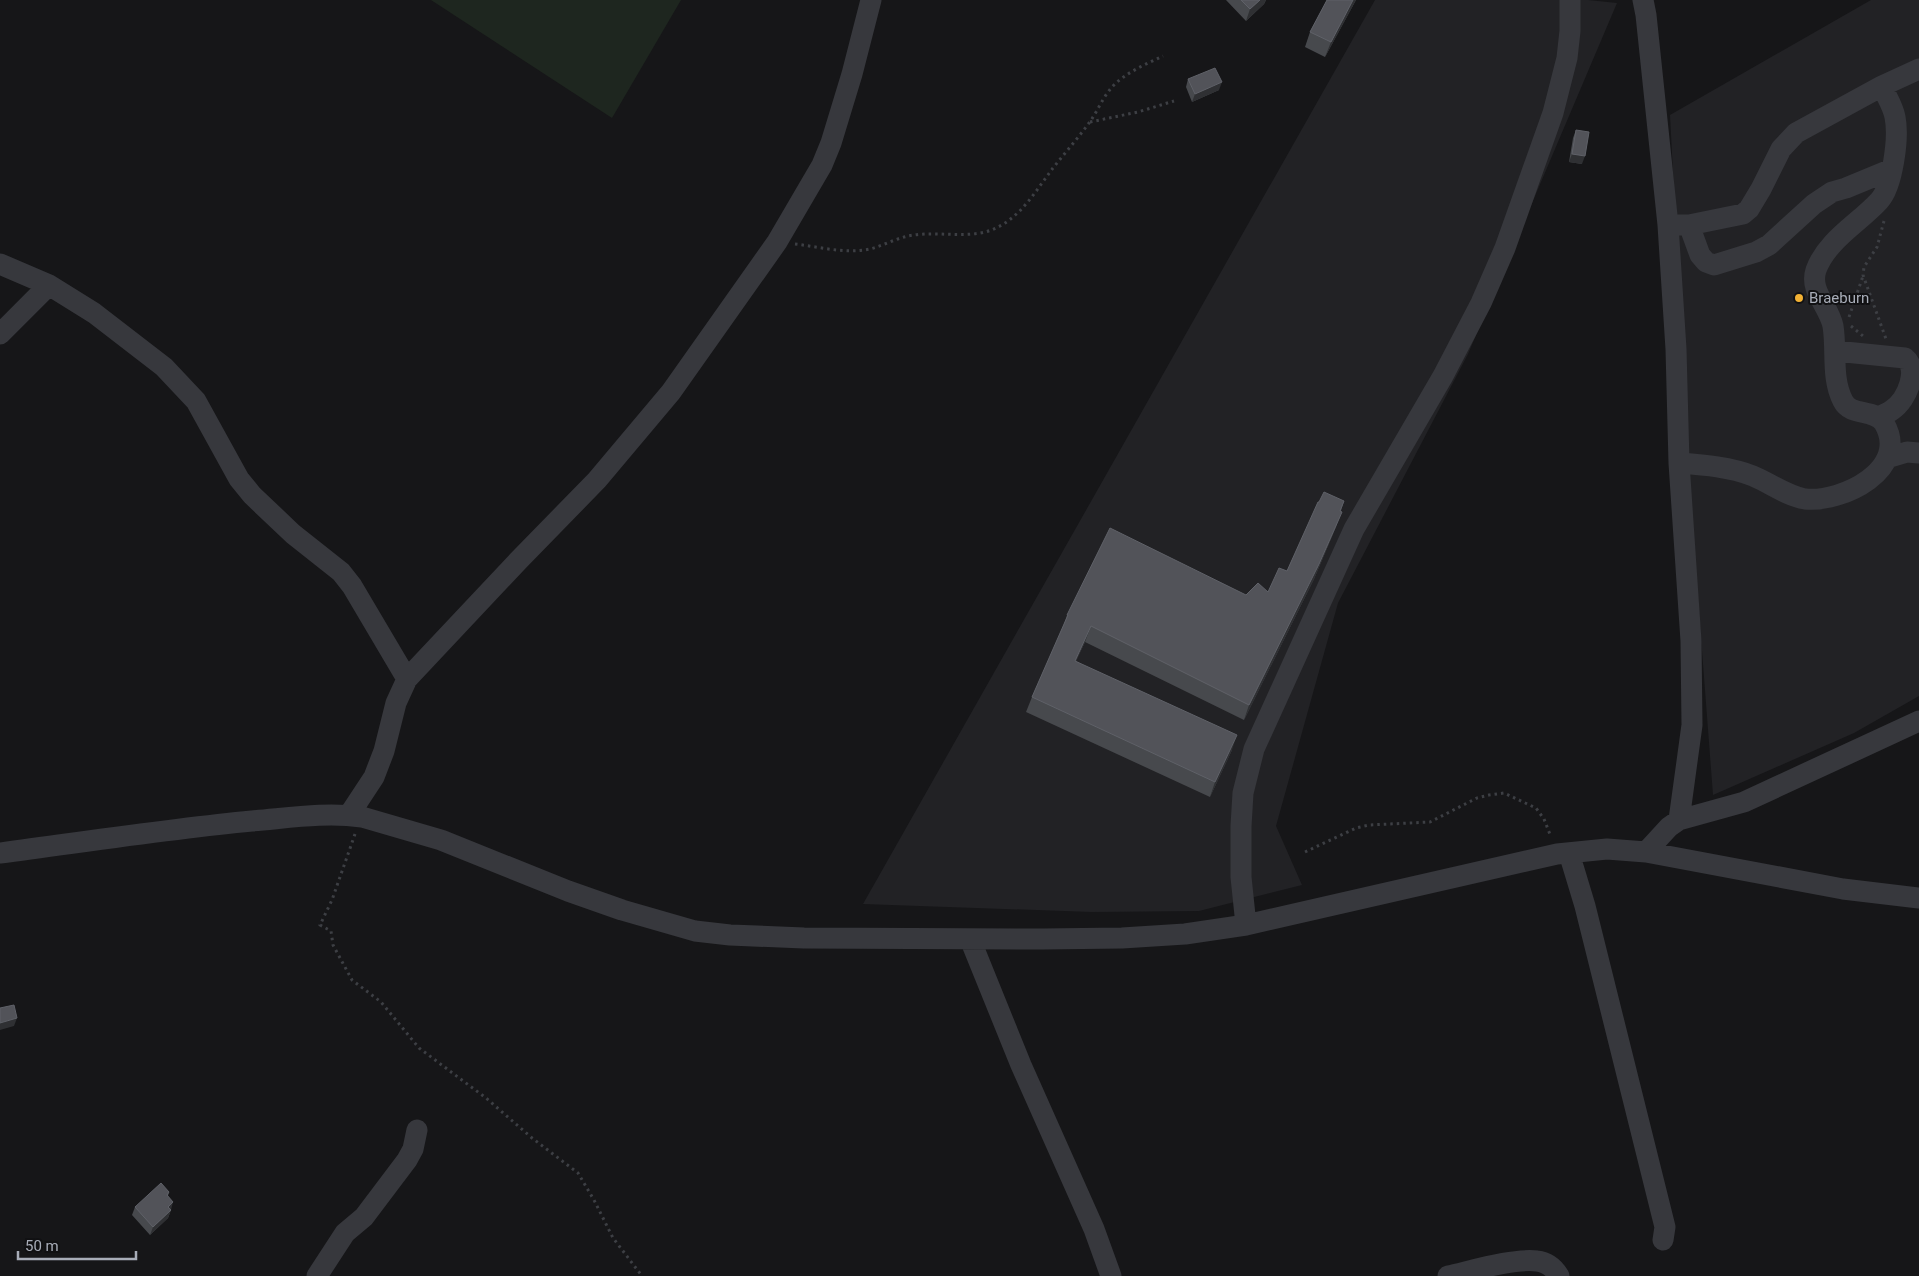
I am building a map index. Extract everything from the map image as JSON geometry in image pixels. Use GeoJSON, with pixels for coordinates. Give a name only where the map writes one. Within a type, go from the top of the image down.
{"type":"FeatureCollection","features":[{"type":"Feature","properties":{"kind":"street"},"geometry":{"type":"LineString","coordinates":[[355,816],[384,751],[396,703],[407,679],[597,480],[671,392],[777,242],[814,178],[830,143],[871,0]]}},
{"type":"Feature","properties":{"kind":"street"},"geometry":{"type":"LineString","coordinates":[[1246,925],[1241,877],[1243,793],[1254,748],[1354,529],[1447,368],[1481,304],[1505,248],[1553,113],[1567,58],[1570,0]]}},
{"type":"Feature","properties":{"kind":"street"},"geometry":{"type":"LineString","coordinates":[[1643,0],[1679,225],[1676,349],[1679,463],[1691,641],[1692,725],[1680,820]]}},
{"type":"Feature","properties":{"kind":"street"},"geometry":{"type":"LineString","coordinates":[[1679,225],[1742,214],[1749,209],[1781,149],[1796,133],[1882,86],[1919,69]]}},
{"type":"Feature","properties":{"kind":"street"},"geometry":{"type":"LineString","coordinates":[[1882,86],[1895,116],[1896,127],[1892,169],[1886,190],[1879,201],[1837,240],[1822,257],[1816,271],[1816,291],[1833,325],[1838,388],[1843,402],[1850,409],[1883,426],[1917,453]]}},
{"type":"Feature","properties":{"kind":"street"},"geometry":{"type":"LineString","coordinates":[[1679,225],[1706,262],[1714,265],[1756,252],[1769,245],[1814,204],[1832,192],[1892,169]]}},
{"type":"Feature","properties":{"kind":"street"},"geometry":{"type":"LineString","coordinates":[[0,264],[49,285],[94,313],[164,367],[186,389],[196,401],[239,479],[252,496],[293,534],[341,572],[352,586],[407,679]]}},
{"type":"Feature","properties":{"kind":"street"},"geometry":{"type":"LineString","coordinates":[[0,334],[49,285]]}},
{"type":"Feature","properties":{"kind":"street"},"geometry":{"type":"LineString","coordinates":[[1679,463],[1734,470],[1753,476],[1793,496],[1806,499],[1833,497],[1854,489],[1873,476],[1883,466],[1887,458],[1883,426],[1891,411],[1902,402],[1915,383],[1918,367],[1912,361],[1894,357],[1835,351]]}},
{"type":"Feature","properties":{"kind":"street"},"geometry":{"type":"LineString","coordinates":[[1887,458],[1907,452],[1917,453]]}},
{"type":"Feature","properties":{"kind":"street"},"geometry":{"type":"LineString","coordinates":[[1646,852],[1669,827],[1680,820],[1744,802],[1919,721]]}},
{"type":"Feature","properties":{"kind":"street"},"geometry":{"type":"LineString","coordinates":[[0,854],[199,826],[320,815],[355,816],[441,840],[568,891],[622,910],[695,931],[804,938],[1122,938],[1185,934],[1246,925],[1563,853],[1607,849],[1646,852],[1843,889],[1919,898]]}},
{"type":"Feature","properties":{"kind":"street"},"geometry":{"type":"LineString","coordinates":[[1563,853],[1584,906],[1665,1227],[1663,1240]]}},
{"type":"Feature","properties":{"kind":"street"},"geometry":{"type":"LineString","coordinates":[[970,938],[1021,1065],[1094,1229],[1111,1276]]}},
{"type":"Feature","properties":{"kind":"street"},"geometry":{"type":"LineString","coordinates":[[317,1276],[345,1233],[364,1217],[407,1160],[413,1149],[417,1130]]}},
{"type":"Feature","properties":{"kind":"street"},"geometry":{"type":"LineString","coordinates":[[1448,1276],[1508,1263],[1537,1261],[1548,1265],[1559,1276]]}},
{"type":"Feature","properties":{"kind":"path"},"geometry":{"type":"LineString","coordinates":[[777,242],[838,251],[868,249],[914,235],[984,233],[997,228],[1014,217],[1034,195],[1090,122],[1105,95],[1114,85],[1139,67],[1162,56]]}},
{"type":"Feature","properties":{"kind":"path"},"geometry":{"type":"LineString","coordinates":[[1090,122],[1129,114],[1174,101]]}},
{"type":"Feature","properties":{"kind":"path"},"geometry":{"type":"LineString","coordinates":[[1847,323],[1864,267],[1877,247],[1881,234],[1885,216],[1886,190]]}},
{"type":"Feature","properties":{"kind":"path"},"geometry":{"type":"LineString","coordinates":[[1863,275],[1894,357]]}},
{"type":"Feature","properties":{"kind":"path"},"geometry":{"type":"LineString","coordinates":[[1305,852],[1356,828],[1369,825],[1430,822],[1478,798],[1504,793],[1536,808],[1563,853]]}},
{"type":"Feature","properties":{"kind":"path"},"geometry":{"type":"LineString","coordinates":[[355,816],[332,900],[320,925],[331,931],[333,945],[352,980],[381,1002],[419,1048],[486,1098],[532,1138],[578,1173],[614,1238],[642,1276]]}},
{"type":"Feature","properties":{"kind":"shaded area"},"geometry":{"type":"Polygon","coordinates":[[[431,0],[681,0],[612,118],[431,0]]]}},
{"type":"Feature","properties":{"kind":"shaded area"},"geometry":{"type":"Polygon","coordinates":[[[1375,0],[1588,0],[1617,3],[1468,354],[1338,603],[1276,826],[1302,885],[1199,911],[1092,912],[863,904],[1375,0]]]}},
{"type":"Feature","properties":{"kind":"shaded area","name":"Braeburn"},"geometry":{"type":"Polygon","coordinates":[[[1871,0],[1919,0],[1919,696],[1854,733],[1713,795],[1689,480],[1670,115],[1871,0]]]}},
{"type":"Feature","properties":{"kind":"building"},"geometry":{"type":"Polygon","coordinates":[[[1241,0],[1260,0],[1250,9],[1241,0]]]}},
{"type":"Feature","properties":{"kind":"building"},"geometry":{"type":"Polygon","coordinates":[[[1327,0],[1353,0],[1331,42],[1310,32],[1327,0]]]}},
{"type":"Feature","properties":{"kind":"building"},"geometry":{"type":"Polygon","coordinates":[[[1215,68],[1222,82],[1195,94],[1188,79],[1215,68]]]}},
{"type":"Feature","properties":{"kind":"building"},"geometry":{"type":"Polygon","coordinates":[[[1576,130],[1589,132],[1585,156],[1572,154],[1576,130]]]}},
{"type":"Feature","properties":{"kind":"building"},"geometry":{"type":"Polygon","coordinates":[[[1324,492],[1344,501],[1340,511],[1342,512],[1319,564],[1249,705],[1091,626],[1075,661],[1237,735],[1215,782],[1032,697],[1067,615],[1110,528],[1246,595],[1258,583],[1268,592],[1279,568],[1287,571],[1324,492]]]}},
{"type":"Feature","properties":{"kind":"building"},"geometry":{"type":"Polygon","coordinates":[[[14,1005],[17,1018],[0,1023],[0,1008],[14,1005]]]}},
{"type":"Feature","properties":{"kind":"building"},"geometry":{"type":"Polygon","coordinates":[[[161,1183],[169,1192],[167,1195],[173,1202],[168,1207],[171,1210],[153,1227],[135,1207],[161,1183]]]}},
{"type":"Feature","properties":{"kind":"place","name":"Braeburn"},"geometry":{"type":"Point","coordinates":[1799,298]}}]}
